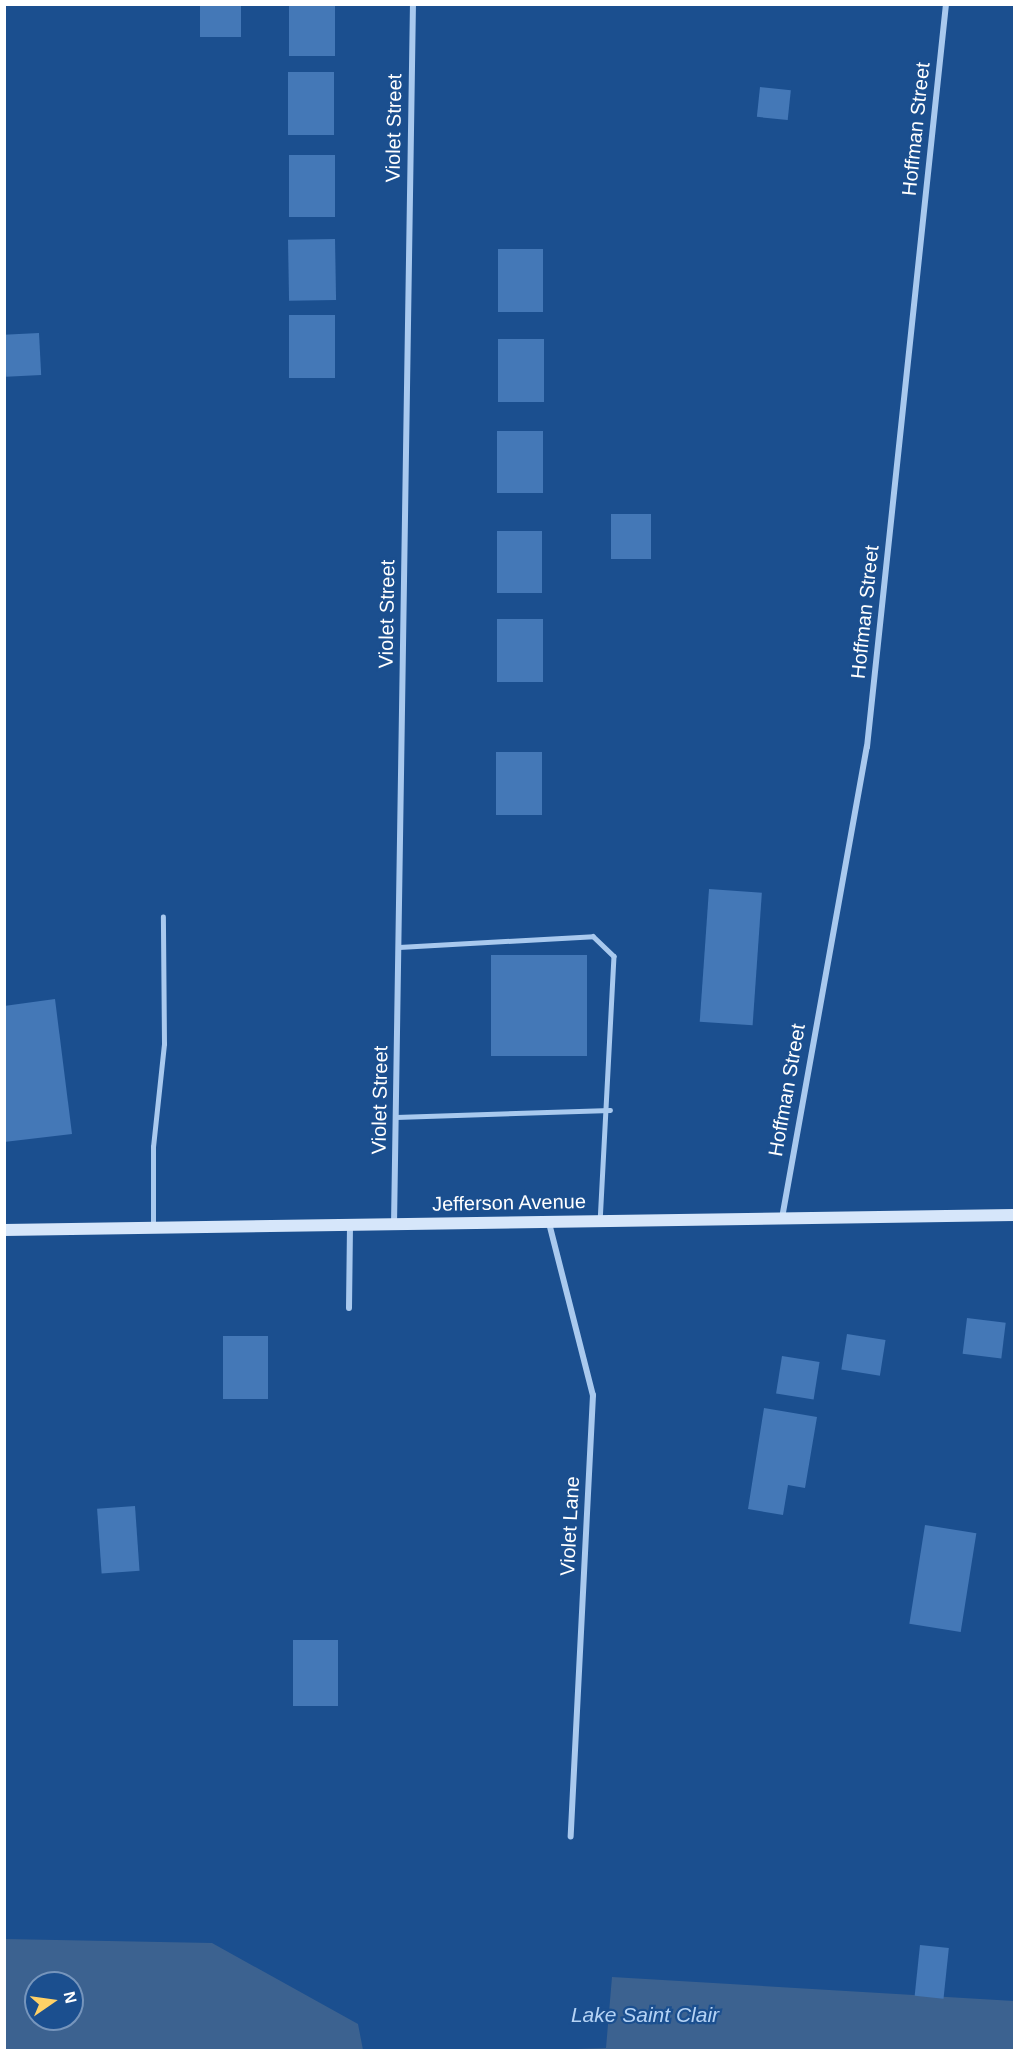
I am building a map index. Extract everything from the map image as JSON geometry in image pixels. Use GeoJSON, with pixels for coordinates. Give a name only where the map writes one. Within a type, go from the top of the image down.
{"type":"FeatureCollection","features":[{"type":"Feature","properties":{"kind":"main road","name":"Jefferson Avenue"},"geometry":{"type":"LineString","coordinates":[[4,1230],[1014,1215]]}},
{"type":"Feature","properties":{"kind":"street","name":"Violet Street"},"geometry":{"type":"LineString","coordinates":[[394,1225],[413,4]]}},
{"type":"Feature","properties":{"kind":"street","name":"Hoffman Street"},"geometry":{"type":"LineString","coordinates":[[782,1218],[867,747],[946,4]]}},
{"type":"Feature","properties":{"kind":"street","name":"Violet Lane"},"geometry":{"type":"LineString","coordinates":[[549,1222],[593,1395],[571,1836]]}},
{"type":"Feature","properties":{"kind":"street"},"geometry":{"type":"LineString","coordinates":[[349,1308],[350,1226]]}},
{"type":"Feature","properties":{"kind":"lane"},"geometry":{"type":"LineString","coordinates":[[153,1228],[153,1146],[164,1044],[163,918]]}},
{"type":"Feature","properties":{"kind":"lane"},"geometry":{"type":"LineString","coordinates":[[399,947],[593,936],[614,956],[610,1110],[600,1221]]}},
{"type":"Feature","properties":{"kind":"lane"},"geometry":{"type":"LineString","coordinates":[[396,1117],[610,1110]]}},
{"type":"Feature","properties":{"kind":"water"},"geometry":{"type":"Polygon","coordinates":[[[5,1939],[212,1943],[358,2024],[363,2050],[5,2050],[5,1939]]]}},
{"type":"Feature","properties":{"kind":"water","name":"Lake Saint Clair"},"geometry":{"type":"Polygon","coordinates":[[[612,1977],[1014,2001],[1014,2050],[547,2050],[606,2048],[612,1977]]]}},
{"type":"Feature","properties":{"kind":"building"},"geometry":{"type":"Polygon","coordinates":[[[200,4],[241,4],[241,37],[200,37],[200,4]]]}},
{"type":"Feature","properties":{"kind":"building"},"geometry":{"type":"Polygon","coordinates":[[[289,4],[335,4],[335,56],[289,56],[289,4]]]}},
{"type":"Feature","properties":{"kind":"building"},"geometry":{"type":"Polygon","coordinates":[[[288,72],[334,72],[334,135],[288,135],[288,72]]]}},
{"type":"Feature","properties":{"kind":"building"},"geometry":{"type":"Polygon","coordinates":[[[760,87],[791,90],[788,120],[757,117],[760,87]]]}},
{"type":"Feature","properties":{"kind":"building"},"geometry":{"type":"Polygon","coordinates":[[[289,155],[335,155],[335,217],[289,217],[289,155]]]}},
{"type":"Feature","properties":{"kind":"building"},"geometry":{"type":"Polygon","coordinates":[[[335,239],[336,300],[289,301],[288,240],[335,239]]]}},
{"type":"Feature","properties":{"kind":"building"},"geometry":{"type":"Polygon","coordinates":[[[498,249],[543,249],[543,312],[498,312],[498,249]]]}},
{"type":"Feature","properties":{"kind":"building"},"geometry":{"type":"Polygon","coordinates":[[[289,315],[335,315],[335,378],[289,378],[289,315]]]}},
{"type":"Feature","properties":{"kind":"building"},"geometry":{"type":"Polygon","coordinates":[[[39,333],[41,375],[6,377],[4,335],[39,333]]]}},
{"type":"Feature","properties":{"kind":"building"},"geometry":{"type":"Polygon","coordinates":[[[498,339],[544,339],[544,402],[498,402],[498,339]]]}},
{"type":"Feature","properties":{"kind":"building"},"geometry":{"type":"Polygon","coordinates":[[[497,431],[543,431],[543,493],[497,493],[497,431]]]}},
{"type":"Feature","properties":{"kind":"building"},"geometry":{"type":"Polygon","coordinates":[[[611,514],[651,514],[651,559],[611,559],[611,514]]]}},
{"type":"Feature","properties":{"kind":"building"},"geometry":{"type":"Polygon","coordinates":[[[497,531],[542,531],[542,593],[497,593],[497,531]]]}},
{"type":"Feature","properties":{"kind":"building"},"geometry":{"type":"Polygon","coordinates":[[[497,619],[543,619],[543,682],[497,682],[497,619]]]}},
{"type":"Feature","properties":{"kind":"building"},"geometry":{"type":"Polygon","coordinates":[[[496,752],[542,752],[542,815],[496,815],[496,752]]]}},
{"type":"Feature","properties":{"kind":"building"},"geometry":{"type":"Polygon","coordinates":[[[709,889],[762,893],[753,1025],[700,1022],[709,889]]]}},
{"type":"Feature","properties":{"kind":"building"},"geometry":{"type":"Polygon","coordinates":[[[491,955],[587,955],[587,1056],[491,1056],[491,955]]]}},
{"type":"Feature","properties":{"kind":"building"},"geometry":{"type":"Polygon","coordinates":[[[55,999],[72,1134],[4,1142],[4,1006],[55,999]]]}},
{"type":"Feature","properties":{"kind":"building"},"geometry":{"type":"Polygon","coordinates":[[[967,1318],[1006,1323],[1001,1358],[963,1354],[967,1318]]]}},
{"type":"Feature","properties":{"kind":"building"},"geometry":{"type":"Polygon","coordinates":[[[847,1334],[886,1340],[880,1376],[841,1370],[847,1334]]]}},
{"type":"Feature","properties":{"kind":"building"},"geometry":{"type":"Polygon","coordinates":[[[223,1336],[268,1336],[268,1399],[223,1399],[223,1336]]]}},
{"type":"Feature","properties":{"kind":"building"},"geometry":{"type":"Polygon","coordinates":[[[782,1356],[820,1362],[814,1399],[776,1394],[782,1356]]]}},
{"type":"Feature","properties":{"kind":"building"},"geometry":{"type":"Polygon","coordinates":[[[764,1408],[817,1417],[805,1488],[788,1485],[783,1515],[748,1509],[764,1408]]]}},
{"type":"Feature","properties":{"kind":"building"},"geometry":{"type":"Polygon","coordinates":[[[135,1506],[140,1571],[102,1573],[97,1509],[135,1506]]]}},
{"type":"Feature","properties":{"kind":"building"},"geometry":{"type":"Polygon","coordinates":[[[925,1525],[976,1533],[961,1632],[909,1624],[925,1525]]]}},
{"type":"Feature","properties":{"kind":"building"},"geometry":{"type":"Polygon","coordinates":[[[293,1640],[338,1640],[338,1706],[293,1706],[293,1640]]]}},
{"type":"Feature","properties":{"kind":"building"},"geometry":{"type":"Polygon","coordinates":[[[920,1945],[949,1948],[944,1999],[915,1996],[920,1945]]]}}]}
